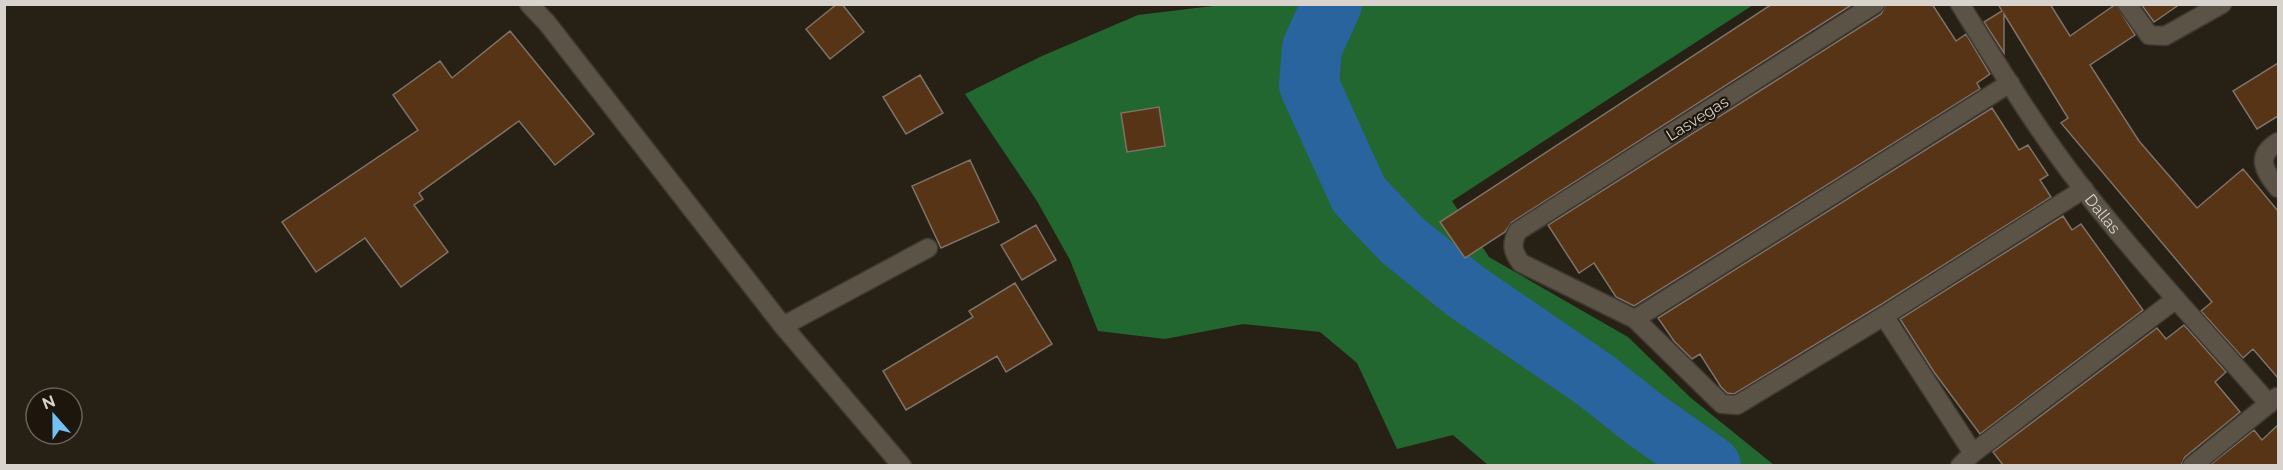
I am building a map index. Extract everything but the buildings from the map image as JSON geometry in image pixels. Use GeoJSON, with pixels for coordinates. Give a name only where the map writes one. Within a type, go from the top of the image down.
{"type":"FeatureCollection","features":[{"type":"Feature","properties":{"kind":"street"},"geometry":{"type":"LineString","coordinates":[[529,4],[547,23],[783,326],[902,465]]}},
{"type":"Feature","properties":{"kind":"street","name":"Lasvegas"},"geometry":{"type":"LineString","coordinates":[[1635,319],[1521,263],[1513,253],[1513,241],[1518,231],[1875,4]]}},
{"type":"Feature","properties":{"kind":"street","name":"Dallas"},"geometry":{"type":"LineString","coordinates":[[1960,4],[2010,83],[2084,189],[2176,299],[2274,400]]}},
{"type":"Feature","properties":{"kind":"street"},"geometry":{"type":"LineString","coordinates":[[2127,4],[2149,35],[2165,36],[2222,4]]}},
{"type":"Feature","properties":{"kind":"street"},"geometry":{"type":"LineString","coordinates":[[2010,83],[1635,319],[1722,404],[1737,405],[1884,316],[2084,189]]}},
{"type":"Feature","properties":{"kind":"street"},"geometry":{"type":"LineString","coordinates":[[2278,142],[2270,147],[2264,156],[2264,166],[2278,189]]}},
{"type":"Feature","properties":{"kind":"street"},"geometry":{"type":"LineString","coordinates":[[783,326],[928,248]]}},
{"type":"Feature","properties":{"kind":"street"},"geometry":{"type":"LineString","coordinates":[[1884,316],[1967,459],[2176,299]]}},
{"type":"Feature","properties":{"kind":"street"},"geometry":{"type":"LineString","coordinates":[[2192,465],[2274,400]]}},
{"type":"Feature","properties":{"kind":"green space"},"geometry":{"type":"Polygon","coordinates":[[[1221,5],[1753,5],[1452,201],[1489,257],[1628,337],[1691,398],[1774,465],[1488,465],[1453,435],[1397,449],[1357,363],[1320,332],[1243,324],[1165,339],[1098,331],[1070,260],[1037,201],[965,94],[1042,56],[1138,15],[1221,5]]]}},
{"type":"Feature","properties":{"kind":"waterway"},"geometry":{"type":"LineString","coordinates":[[1332,4],[1312,48],[1309,85],[1359,195],[1403,241],[1465,291],[1595,380],[1643,418],[1711,466]]}}]}
